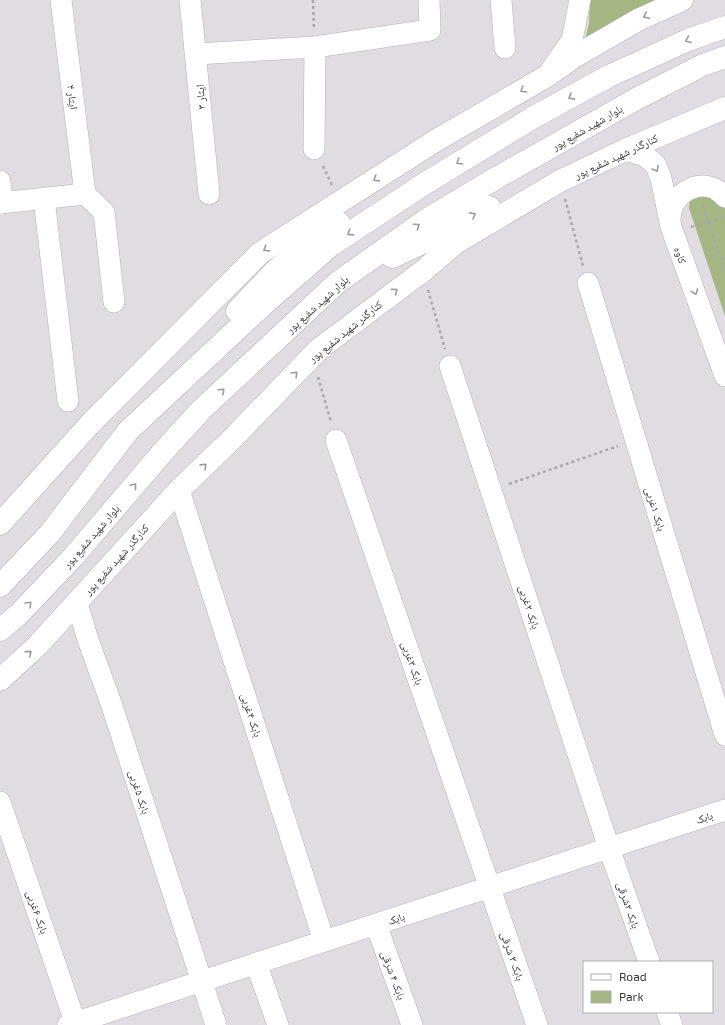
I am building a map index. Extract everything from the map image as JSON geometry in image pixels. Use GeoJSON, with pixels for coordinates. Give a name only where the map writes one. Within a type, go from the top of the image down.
{"type":"FeatureCollection","features":[{"type":"Feature","properties":{"kind":"main road"},"geometry":{"type":"LineString","coordinates":[[0,524],[90,424],[260,253],[435,141],[547,76],[574,57],[638,20],[682,0]]}},
{"type":"Feature","properties":{"kind":"main road"},"geometry":{"type":"LineString","coordinates":[[0,586],[50,533],[128,431],[264,304],[330,246],[424,184],[534,118],[608,76],[688,40],[725,27]]}},
{"type":"Feature","properties":{"kind":"main road","name":"بلوار شهید شفیع پور"},"geometry":{"type":"LineString","coordinates":[[0,630],[19,614],[74,556],[160,454],[201,410],[338,282],[426,220],[498,177],[638,98],[703,65],[725,57]]}},
{"type":"Feature","properties":{"kind":"main road","name":"کنارگذر شهید شفیع پور"},"geometry":{"type":"LineString","coordinates":[[0,680],[36,646],[77,603],[179,490],[232,439],[320,349],[457,242],[560,182],[625,150],[725,108]]}},
{"type":"Feature","properties":{"kind":"main road"},"geometry":{"type":"LineString","coordinates":[[168,393],[232,317],[276,270],[315,239],[388,191],[435,141]]}},
{"type":"Feature","properties":{"kind":"main road"},"geometry":{"type":"LineString","coordinates":[[338,282],[422,243],[488,207],[560,182]]}},
{"type":"Feature","properties":{"kind":"street","name":"ایثار ۴"},"geometry":{"type":"LineString","coordinates":[[61,0],[85,194]]}},
{"type":"Feature","properties":{"kind":"street","name":"ایثار ۳"},"geometry":{"type":"LineString","coordinates":[[190,0],[209,194]]}},
{"type":"Feature","properties":{"kind":"street"},"geometry":{"type":"LineString","coordinates":[[196,54],[315,47],[430,30],[429,0]]}},
{"type":"Feature","properties":{"kind":"street"},"geometry":{"type":"LineString","coordinates":[[500,0],[505,48]]}},
{"type":"Feature","properties":{"kind":"street"},"geometry":{"type":"LineString","coordinates":[[547,76],[572,40],[580,0]]}},
{"type":"Feature","properties":{"kind":"street"},"geometry":{"type":"LineString","coordinates":[[314,148],[315,47]]}},
{"type":"Feature","properties":{"kind":"street","name":"کاوه"},"geometry":{"type":"LineString","coordinates":[[625,150],[645,156],[655,164],[661,178],[672,229],[725,376]]}},
{"type":"Feature","properties":{"kind":"street"},"geometry":{"type":"LineString","coordinates":[[0,181],[1,203],[85,194],[104,212],[114,302]]}},
{"type":"Feature","properties":{"kind":"street"},"geometry":{"type":"LineString","coordinates":[[672,229],[670,214],[675,201],[684,192],[696,186],[709,187],[721,192],[725,197]]}},
{"type":"Feature","properties":{"kind":"street"},"geometry":{"type":"LineString","coordinates":[[44,199],[68,401]]}},
{"type":"Feature","properties":{"kind":"street","name":"بابک ۱غربی"},"geometry":{"type":"LineString","coordinates":[[588,283],[725,735]]}},
{"type":"Feature","properties":{"kind":"street","name":"بابک ۲غربی"},"geometry":{"type":"LineString","coordinates":[[450,366],[609,848]]}},
{"type":"Feature","properties":{"kind":"street","name":"بابک ۳غربی"},"geometry":{"type":"LineString","coordinates":[[336,440],[490,887]]}},
{"type":"Feature","properties":{"kind":"street","name":"بابک ۴غربی"},"geometry":{"type":"LineString","coordinates":[[179,490],[324,941]]}},
{"type":"Feature","properties":{"kind":"street","name":"بابک ۵غربی"},"geometry":{"type":"LineString","coordinates":[[77,603],[216,1025]]}},
{"type":"Feature","properties":{"kind":"street","name":"بابک ۶غربی"},"geometry":{"type":"LineString","coordinates":[[0,802],[73,1024]]}},
{"type":"Feature","properties":{"kind":"street","name":"بابک"},"geometry":{"type":"LineString","coordinates":[[73,1024],[725,810]]}},
{"type":"Feature","properties":{"kind":"street","name":"بابک ۲شرقی"},"geometry":{"type":"LineString","coordinates":[[609,848],[649,961]]}},
{"type":"Feature","properties":{"kind":"street","name":"بابک ۳ شرقی"},"geometry":{"type":"LineString","coordinates":[[490,887],[537,1025]]}},
{"type":"Feature","properties":{"kind":"street","name":"بابک ۴ شرقی"},"geometry":{"type":"LineString","coordinates":[[376,924],[412,1025]]}},
{"type":"Feature","properties":{"kind":"street"},"geometry":{"type":"LineString","coordinates":[[256,963],[278,1025]]}},
{"type":"Feature","properties":{"kind":"street"},"geometry":{"type":"LineString","coordinates":[[667,1013],[672,1025]]}},
{"type":"Feature","properties":{"kind":"path"},"geometry":{"type":"LineString","coordinates":[[313,0],[315,47]]}},
{"type":"Feature","properties":{"kind":"path"},"geometry":{"type":"LineString","coordinates":[[314,148],[340,201]]}},
{"type":"Feature","properties":{"kind":"path"},"geometry":{"type":"LineString","coordinates":[[560,182],[588,283]]}},
{"type":"Feature","properties":{"kind":"path"},"geometry":{"type":"LineString","coordinates":[[696,186],[725,271]]}},
{"type":"Feature","properties":{"kind":"path"},"geometry":{"type":"LineString","coordinates":[[672,229],[725,217]]}},
{"type":"Feature","properties":{"kind":"path"},"geometry":{"type":"LineString","coordinates":[[423,270],[450,366]]}},
{"type":"Feature","properties":{"kind":"path"},"geometry":{"type":"LineString","coordinates":[[312,358],[336,440]]}},
{"type":"Feature","properties":{"kind":"path"},"geometry":{"type":"LineString","coordinates":[[491,490],[635,440]]}},
{"type":"Feature","properties":{"kind":"green space"},"geometry":{"type":"Polygon","coordinates":[[[590,0],[660,0],[585,40],[589,23],[590,0]]]}},
{"type":"Feature","properties":{"kind":"green space"},"geometry":{"type":"Polygon","coordinates":[[[695,191],[722,200],[725,208],[725,316],[689,208],[690,198],[695,191]]]}}]}
